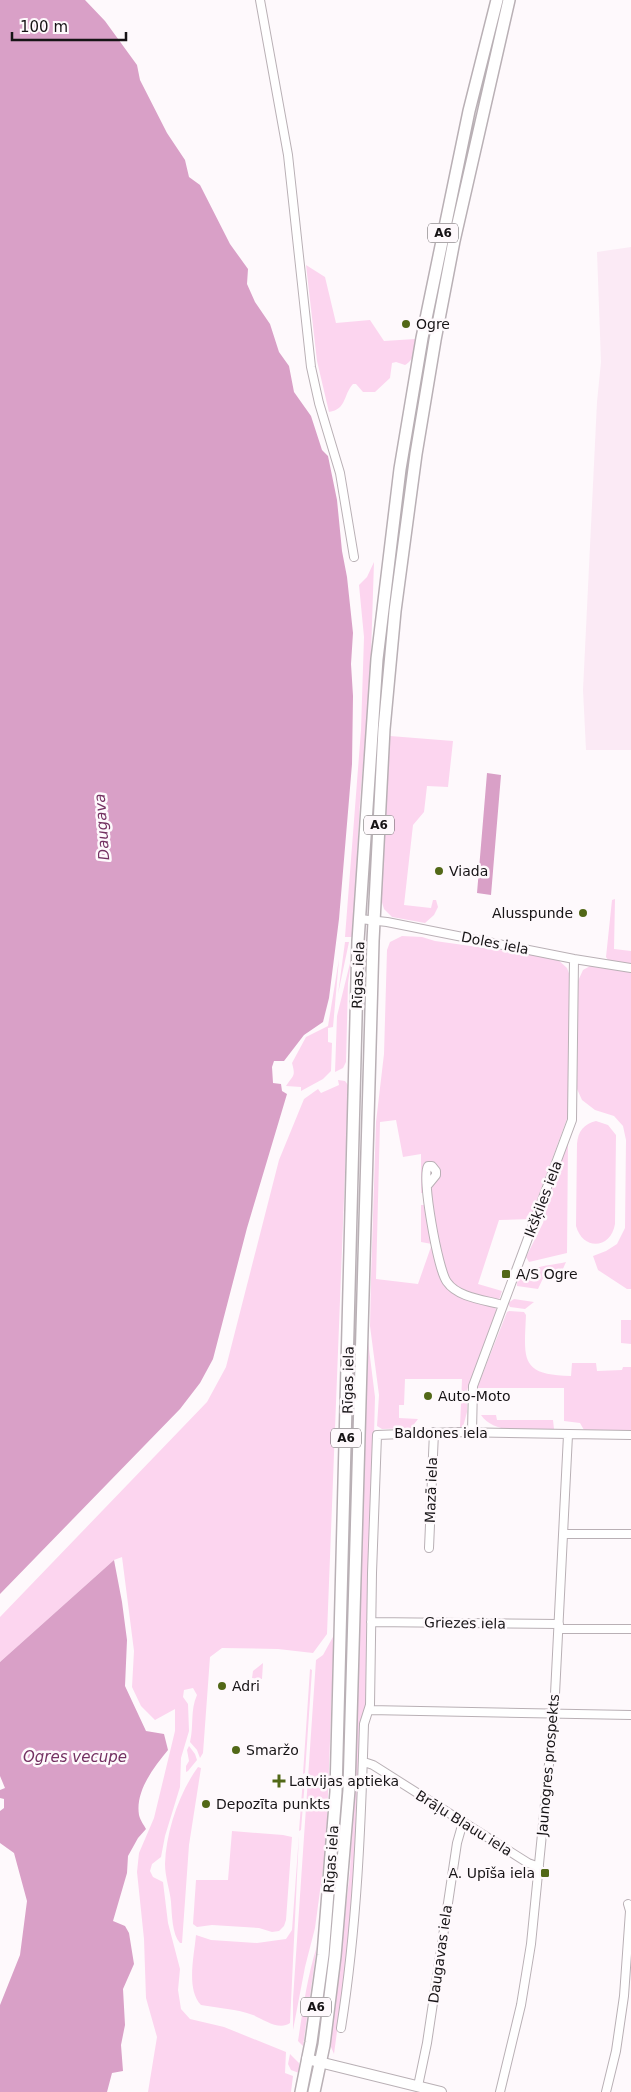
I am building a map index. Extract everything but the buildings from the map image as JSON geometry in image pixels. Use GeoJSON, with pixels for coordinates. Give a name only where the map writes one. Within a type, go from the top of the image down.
{"type":"FeatureCollection","features":[{"type":"Feature","properties":{"kind":"highway","name":"Rīgas iela"},"geometry":{"type":"LineString","coordinates":[[300,2092],[308,2059],[323,1954],[336,1792],[360,919],[372,725],[386,578],[409,412],[442,236],[469,111],[496,0]]}},
{"type":"Feature","properties":{"kind":"highway","name":"Rīgas iela"},"geometry":{"type":"LineString","coordinates":[[314,2092],[335,1956],[349,1790],[374,921],[384,729],[395,611],[416,454],[435,340],[456,232],[509,0]]}},
{"type":"Feature","properties":{"kind":"main road"},"geometry":{"type":"LineString","coordinates":[[308,2059],[441,2092]]}},
{"type":"Feature","properties":{"kind":"street"},"geometry":{"type":"LineString","coordinates":[[260,0],[288,155],[311,367],[319,403],[340,473],[354,557]]}},
{"type":"Feature","properties":{"kind":"street","name":"Doles iela"},"geometry":{"type":"LineString","coordinates":[[360,919],[631,968]]}},
{"type":"Feature","properties":{"kind":"street","name":"Ikšķiles iela"},"geometry":{"type":"LineString","coordinates":[[472,1432],[473,1386],[572,1120],[574,959]]}},
{"type":"Feature","properties":{"kind":"street"},"geometry":{"type":"LineString","coordinates":[[427,1186],[430,1213],[446,1282],[462,1294],[503,1305]]}},
{"type":"Feature","properties":{"kind":"street","name":"Baldones iela"},"geometry":{"type":"LineString","coordinates":[[371,1622],[377,1435],[434,1432],[631,1435]]}},
{"type":"Feature","properties":{"kind":"street","name":"Mazā iela"},"geometry":{"type":"LineString","coordinates":[[429,1548],[434,1432]]}},
{"type":"Feature","properties":{"kind":"street","name":"Jaunogres prospekts"},"geometry":{"type":"LineString","coordinates":[[500,2092],[532,1944],[554,1714],[568,1435]]}},
{"type":"Feature","properties":{"kind":"street"},"geometry":{"type":"LineString","coordinates":[[564,1534],[631,1534]]}},
{"type":"Feature","properties":{"kind":"street","name":"Griezes iela"},"geometry":{"type":"LineString","coordinates":[[371,1622],[631,1629]]}},
{"type":"Feature","properties":{"kind":"street","name":"Rīgas iela"},"geometry":{"type":"LineString","coordinates":[[342,2028],[358,1884],[364,1724],[369,1710],[371,1622]]}},
{"type":"Feature","properties":{"kind":"street"},"geometry":{"type":"LineString","coordinates":[[369,1710],[631,1715]]}},
{"type":"Feature","properties":{"kind":"street","name":"Brāļu Blauu iela"},"geometry":{"type":"LineString","coordinates":[[364,1762],[374,1765],[528,1863],[539,1867]]}},
{"type":"Feature","properties":{"kind":"street","name":"Daugavas iela"},"geometry":{"type":"LineString","coordinates":[[418,2086],[427,2043],[457,1843],[461,1829],[466,1824]]}},
{"type":"Feature","properties":{"kind":"street"},"geometry":{"type":"LineString","coordinates":[[606,2092],[616,2051],[626,1979],[630,1911],[628,1904]]}},
{"type":"Feature","properties":{"kind":"shaded area"},"geometry":{"type":"Polygon","coordinates":[[[631,247],[631,750],[586,750],[583,690],[597,402],[601,362],[597,252],[631,247]]]}},
{"type":"Feature","properties":{"kind":"shaded area"},"geometry":{"type":"Polygon","coordinates":[[[306,265],[325,277],[336,323],[370,320],[384,341],[415,339],[411,360],[405,365],[396,362],[392,363],[390,378],[375,392],[363,392],[356,384],[353,384],[342,405],[329,412],[317,361],[306,265]]]}},
{"type":"Feature","properties":{"kind":"shaded area"},"geometry":{"type":"Polygon","coordinates":[[[374,562],[370,685],[360,800],[353,937],[345,937],[361,730],[364,637],[359,585],[367,577],[374,562]]]}},
{"type":"Feature","properties":{"kind":"shaded area"},"geometry":{"type":"Polygon","coordinates":[[[390,736],[453,741],[448,787],[427,786],[424,812],[413,825],[404,905],[431,908],[433,900],[436,900],[438,907],[434,915],[425,923],[392,917],[384,909],[380,896],[390,736]]]}},
{"type":"Feature","properties":{"kind":"shaded area"},"geometry":{"type":"Polygon","coordinates":[[[615,899],[614,949],[631,951],[631,964],[608,960],[606,957],[612,900],[615,899]]]}},
{"type":"Feature","properties":{"kind":"shaded area"},"geometry":{"type":"Polygon","coordinates":[[[402,936],[422,937],[435,941],[556,958],[567,968],[570,976],[568,1116],[530,1219],[499,1220],[478,1284],[502,1291],[499,1300],[463,1291],[448,1279],[430,1205],[430,1193],[438,1175],[438,1167],[435,1163],[424,1163],[424,1193],[421,1193],[421,1154],[403,1157],[396,1120],[380,1122],[376,1279],[418,1284],[432,1244],[421,1242],[421,1205],[424,1205],[432,1233],[437,1263],[444,1283],[457,1294],[494,1305],[497,1312],[467,1390],[467,1412],[463,1427],[460,1427],[462,1379],[405,1379],[404,1405],[399,1405],[399,1418],[418,1419],[411,1428],[382,1429],[377,1426],[379,1395],[370,1326],[376,1122],[384,1054],[387,950],[390,942],[402,936]]]}},
{"type":"Feature","properties":{"kind":"shaded area"},"geometry":{"type":"Polygon","coordinates":[[[345,942],[349,942],[338,994],[345,942]]]}},
{"type":"Feature","properties":{"kind":"shaded area"},"geometry":{"type":"Polygon","coordinates":[[[352,955],[348,983],[346,1062],[343,1068],[335,1072],[337,1016],[352,955]]]}},
{"type":"Feature","properties":{"kind":"shaded area"},"geometry":{"type":"Polygon","coordinates":[[[339,959],[333,1027],[328,1028],[328,1042],[332,1043],[331,1071],[323,1079],[301,1091],[301,1087],[286,1086],[294,1074],[292,1063],[306,1037],[328,1026],[339,959]]]}},
{"type":"Feature","properties":{"kind":"shaded area"},"geometry":{"type":"Polygon","coordinates":[[[592,965],[631,972],[631,1289],[627,1289],[598,1270],[593,1256],[617,1244],[625,1228],[626,1140],[623,1126],[614,1116],[595,1110],[582,1100],[577,1089],[578,981],[583,970],[592,965]]]}},
{"type":"Feature","properties":{"kind":"shaded area"},"geometry":{"type":"Polygon","coordinates":[[[338,1080],[345,1081],[348,1085],[348,1095],[327,1634],[313,1653],[278,1649],[222,1648],[210,1657],[203,1753],[200,1758],[197,1750],[190,1742],[197,1695],[193,1688],[184,1690],[183,1697],[188,1704],[189,1731],[181,1758],[180,1787],[165,1836],[161,1857],[152,1864],[150,1871],[153,1877],[163,1882],[168,1923],[180,1969],[178,1990],[181,2009],[190,2019],[224,2027],[286,2052],[285,2073],[293,2076],[291,2092],[148,2092],[157,2037],[146,1998],[144,1939],[137,1872],[139,1853],[154,1818],[175,1731],[175,1709],[155,1720],[141,1706],[132,1687],[134,1651],[122,1557],[114,1560],[0,1662],[0,1617],[207,1402],[226,1367],[279,1160],[304,1099],[318,1089],[321,1093],[339,1085],[338,1080]]]}},
{"type":"Feature","properties":{"kind":"shaded area"},"geometry":{"type":"Polygon","coordinates":[[[596,1121],[608,1125],[616,1135],[615,1224],[608,1238],[597,1244],[584,1240],[576,1226],[577,1144],[582,1129],[596,1121]]]}},
{"type":"Feature","properties":{"kind":"shaded area"},"geometry":{"type":"Polygon","coordinates":[[[568,1142],[567,1253],[529,1262],[526,1257],[543,1223],[550,1194],[568,1142]]]}},
{"type":"Feature","properties":{"kind":"shaded area"},"geometry":{"type":"Polygon","coordinates":[[[566,1262],[562,1271],[545,1274],[538,1289],[517,1286],[518,1279],[528,1271],[566,1262]]]}},
{"type":"Feature","properties":{"kind":"shaded area"},"geometry":{"type":"Polygon","coordinates":[[[514,1299],[534,1302],[525,1309],[510,1307],[508,1303],[514,1299]]]}},
{"type":"Feature","properties":{"kind":"shaded area"},"geometry":{"type":"Polygon","coordinates":[[[509,1311],[524,1312],[526,1315],[526,1354],[534,1368],[542,1372],[571,1376],[572,1363],[596,1363],[597,1371],[622,1370],[623,1367],[631,1367],[631,1431],[626,1433],[584,1430],[580,1423],[564,1421],[564,1388],[477,1388],[509,1311]]]}},
{"type":"Feature","properties":{"kind":"shaded area"},"geometry":{"type":"Polygon","coordinates":[[[621,1320],[631,1320],[631,1344],[621,1343],[621,1320]]]}},
{"type":"Feature","properties":{"kind":"shaded area"},"geometry":{"type":"Polygon","coordinates":[[[366,1325],[375,1397],[367,1703],[351,1926],[334,2054],[331,2047],[331,2034],[350,1871],[358,1685],[366,1325]]]}},
{"type":"Feature","properties":{"kind":"shaded area"},"geometry":{"type":"Polygon","coordinates":[[[481,1415],[496,1415],[497,1420],[553,1420],[554,1429],[504,1429],[487,1422],[481,1415]]]}},
{"type":"Feature","properties":{"kind":"shaded area"},"geometry":{"type":"Polygon","coordinates":[[[334,1635],[326,1846],[315,1928],[305,1967],[293,2030],[293,1999],[316,1660],[323,1655],[334,1635]]]}},
{"type":"Feature","properties":{"kind":"shaded area"},"geometry":{"type":"Polygon","coordinates":[[[263,1663],[262,1679],[252,1678],[253,1671],[263,1663]]]}},
{"type":"Feature","properties":{"kind":"shaded area"},"geometry":{"type":"Polygon","coordinates":[[[310,1669],[312,1670],[305,1773],[303,1774],[310,1669]]]}},
{"type":"Feature","properties":{"kind":"shaded area"},"geometry":{"type":"Polygon","coordinates":[[[189,1746],[197,1760],[186,1772],[186,1766],[189,1761],[187,1750],[189,1746]]]}},
{"type":"Feature","properties":{"kind":"shaded area"},"geometry":{"type":"Polygon","coordinates":[[[198,1767],[201,1768],[189,1845],[182,1943],[180,1943],[175,1935],[173,1924],[165,1869],[166,1852],[171,1826],[179,1801],[198,1767]]]}},
{"type":"Feature","properties":{"kind":"shaded area"},"geometry":{"type":"Polygon","coordinates":[[[303,1778],[305,1780],[301,1830],[299,1831],[303,1778]]]}},
{"type":"Feature","properties":{"kind":"shaded area"},"geometry":{"type":"Polygon","coordinates":[[[232,1831],[292,1837],[286,1920],[284,1926],[279,1931],[272,1932],[259,1928],[212,1925],[197,1927],[193,1924],[196,1880],[228,1880],[232,1831]]]}},
{"type":"Feature","properties":{"kind":"shaded area"},"geometry":{"type":"Polygon","coordinates":[[[299,1835],[290,2023],[281,2026],[271,2024],[247,2013],[201,2005],[196,1998],[192,1982],[196,1935],[211,1940],[257,1943],[286,1939],[292,1930],[299,1835]]]}},
{"type":"Feature","properties":{"kind":"shaded area"},"geometry":{"type":"Polygon","coordinates":[[[317,1946],[303,2046],[298,2041],[308,1981],[317,1946]]]}},
{"type":"Feature","properties":{"kind":"shaded area"},"geometry":{"type":"Polygon","coordinates":[[[290,2054],[299,2063],[299,2073],[291,2070],[288,2064],[290,2054]]]}},
{"type":"Feature","properties":{"kind":"water","name":"Daugava"},"geometry":{"type":"Polygon","coordinates":[[[0,0],[85,0],[105,21],[137,65],[140,80],[167,133],[185,160],[189,177],[200,185],[230,244],[248,269],[247,284],[255,302],[270,324],[279,352],[289,366],[294,392],[311,416],[322,450],[328,456],[337,500],[353,633],[351,664],[353,696],[352,764],[339,919],[329,998],[323,1022],[304,1035],[284,1061],[274,1061],[272,1067],[273,1083],[281,1084],[282,1091],[287,1094],[247,1228],[213,1359],[200,1383],[180,1409],[0,1594],[0,0]]]}},
{"type":"Feature","properties":{"kind":"water"},"geometry":{"type":"Polygon","coordinates":[[[487,773],[501,775],[491,895],[477,893],[487,773]]]}},
{"type":"Feature","properties":{"kind":"water","name":"Ogres vecupe"},"geometry":{"type":"Polygon","coordinates":[[[114,1560],[127,1640],[125,1686],[146,1731],[164,1734],[168,1750],[147,1780],[140,1797],[139,1815],[146,1829],[138,1838],[128,1856],[127,1873],[113,1921],[125,1926],[129,1933],[134,1964],[123,1989],[125,2025],[121,2045],[123,2071],[112,2073],[107,2092],[0,2092],[0,2005],[20,1955],[27,1901],[14,1853],[0,1843],[0,1811],[4,1808],[4,1799],[0,1798],[0,1790],[5,1788],[0,1776],[0,1662],[114,1560]]]}},
{"type":"Feature","properties":{"kind":"place","name":"Ogre"},"geometry":{"type":"Point","coordinates":[406,324]}},
{"type":"Feature","properties":{"kind":"place","name":"Viada"},"geometry":{"type":"Point","coordinates":[439,871]}},
{"type":"Feature","properties":{"kind":"place","name":"Alusspunde"},"geometry":{"type":"Point","coordinates":[583,913]}},
{"type":"Feature","properties":{"kind":"place","name":"A/S Ogre"},"geometry":{"type":"Point","coordinates":[506,1274]}},
{"type":"Feature","properties":{"kind":"place","name":"Auto-Moto"},"geometry":{"type":"Point","coordinates":[428,1396]}},
{"type":"Feature","properties":{"kind":"place","name":"Adri"},"geometry":{"type":"Point","coordinates":[222,1686]}},
{"type":"Feature","properties":{"kind":"place","name":"Smaržo"},"geometry":{"type":"Point","coordinates":[236,1750]}},
{"type":"Feature","properties":{"kind":"place","name":"Latvijas aptieka"},"geometry":{"type":"Point","coordinates":[279,1781]}},
{"type":"Feature","properties":{"kind":"place","name":"Depozīta punkts"},"geometry":{"type":"Point","coordinates":[206,1804]}},
{"type":"Feature","properties":{"kind":"place","name":"A. Upīša iela"},"geometry":{"type":"Point","coordinates":[545,1873]}}]}
